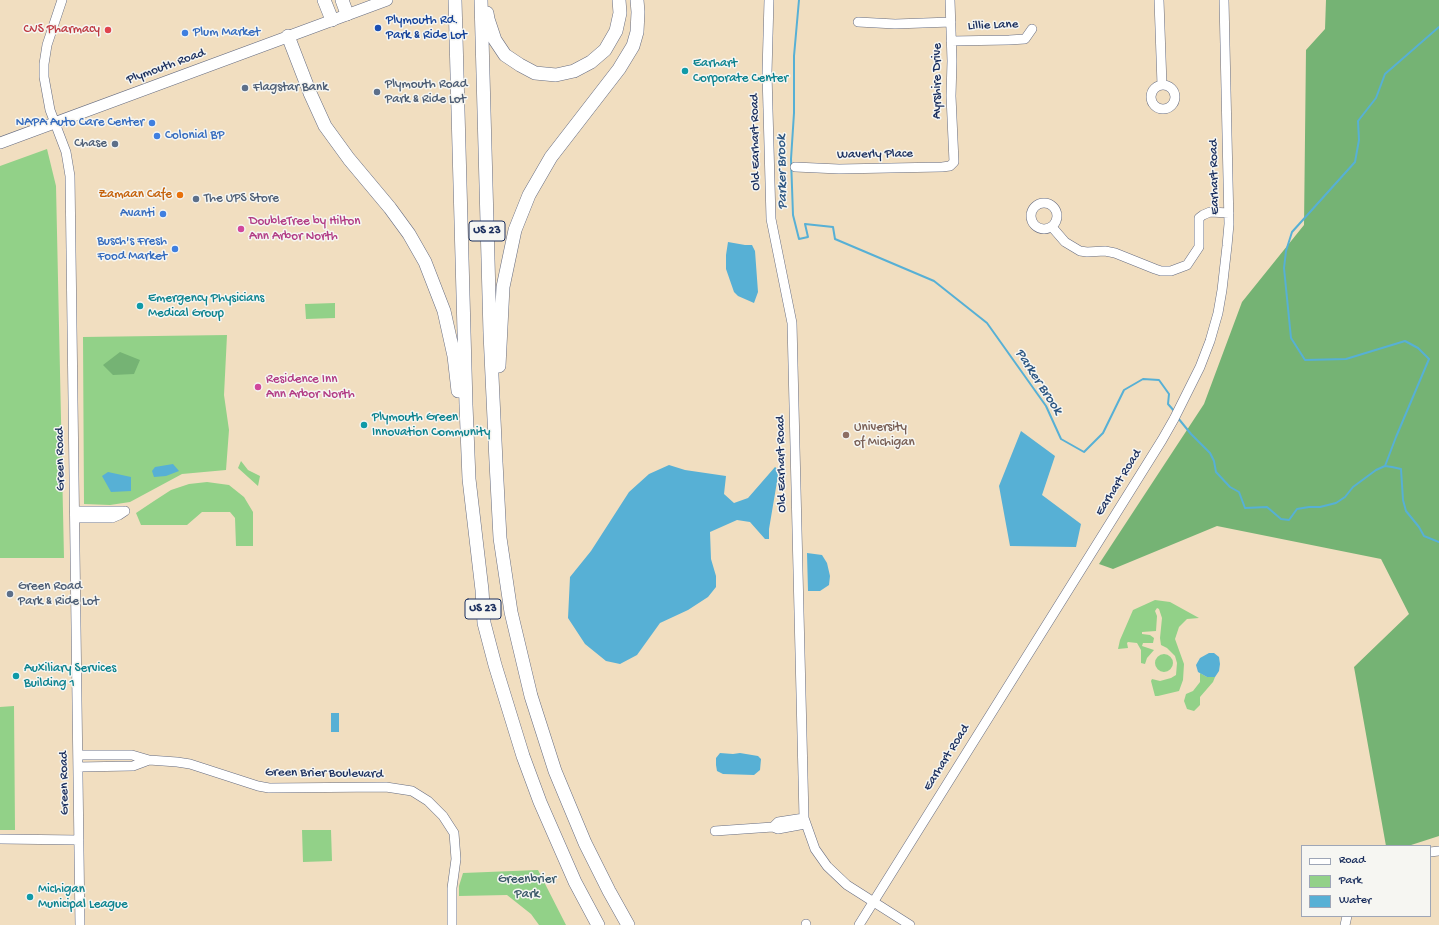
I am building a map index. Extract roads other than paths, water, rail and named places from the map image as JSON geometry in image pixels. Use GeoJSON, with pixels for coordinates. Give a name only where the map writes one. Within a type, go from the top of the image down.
{"type":"FeatureCollection","features":[{"type":"Feature","properties":{"kind":"highway"},"geometry":{"type":"LineString","coordinates":[[324,0],[332,20]]}},
{"type":"Feature","properties":{"kind":"highway"},"geometry":{"type":"LineString","coordinates":[[342,0],[347,14]]}},
{"type":"Feature","properties":{"kind":"highway","name":"US 23"},"geometry":{"type":"LineString","coordinates":[[455,0],[469,479],[482,590],[484,623],[497,673],[523,756],[540,802],[575,882],[598,925]]}},
{"type":"Feature","properties":{"kind":"highway","name":"US 23"},"geometry":{"type":"LineString","coordinates":[[481,0],[490,333],[496,462],[500,538],[511,612],[531,696],[555,771],[569,807],[609,892],[628,925]]}},
{"type":"Feature","properties":{"kind":"highway"},"geometry":{"type":"LineString","coordinates":[[486,0],[488,19],[495,40],[505,55],[520,65],[535,72],[556,75],[574,71],[591,62],[605,50],[616,31],[620,13],[620,0]]}},
{"type":"Feature","properties":{"kind":"highway"},"geometry":{"type":"LineString","coordinates":[[496,462],[503,287],[515,230],[529,195],[551,157],[619,70],[633,46],[637,32],[637,0]]}},
{"type":"Feature","properties":{"kind":"highway"},"geometry":{"type":"LineString","coordinates":[[288,36],[310,93],[325,126],[349,159],[390,208],[409,234],[425,262],[444,311],[454,356],[464,510],[474,578],[484,623]]}},
{"type":"Feature","properties":{"kind":"main road","name":"Plymouth Road"},"geometry":{"type":"LineString","coordinates":[[0,143],[387,0]]}},
{"type":"Feature","properties":{"kind":"street","name":"Green Road"},"geometry":{"type":"LineString","coordinates":[[62,0],[50,34],[44,64],[44,77],[46,96],[66,152],[70,176],[80,925]]}},
{"type":"Feature","properties":{"kind":"street","name":"Old Earhart Road"},"geometry":{"type":"LineString","coordinates":[[770,0],[767,73],[771,219],[792,323],[805,821],[815,849],[827,866],[846,885],[910,925]]}},
{"type":"Feature","properties":{"kind":"street","name":"Ayrshire Drive"},"geometry":{"type":"LineString","coordinates":[[950,0],[950,96],[954,162]]}},
{"type":"Feature","properties":{"kind":"street"},"geometry":{"type":"LineString","coordinates":[[1159,0],[1162,86]]}},
{"type":"Feature","properties":{"kind":"street","name":"Earhart Road"},"geometry":{"type":"LineString","coordinates":[[859,925],[1174,419],[1200,367],[1210,341],[1218,313],[1225,269],[1229,213],[1224,0]]}},
{"type":"Feature","properties":{"kind":"street"},"geometry":{"type":"LineString","coordinates":[[858,22],[896,24],[950,22]]}},
{"type":"Feature","properties":{"kind":"street","name":"Lillie Lane"},"geometry":{"type":"LineString","coordinates":[[951,41],[1025,39],[1032,29]]}},
{"type":"Feature","properties":{"kind":"street","name":"Waverly Place"},"geometry":{"type":"LineString","coordinates":[[795,167],[839,169],[942,167],[950,166],[954,162]]}},
{"type":"Feature","properties":{"kind":"street"},"geometry":{"type":"LineString","coordinates":[[1052,227],[1065,242],[1080,251],[1104,251],[1115,253],[1161,271],[1171,271],[1187,264],[1199,247],[1199,218],[1210,212],[1229,213]]}},
{"type":"Feature","properties":{"kind":"street","name":"Green Brier Boulevard"},"geometry":{"type":"LineString","coordinates":[[78,755],[132,755],[149,760],[190,764],[250,784],[269,788],[386,787],[412,792],[428,801],[443,816],[454,833],[456,859],[452,888],[452,925]]}},
{"type":"Feature","properties":{"kind":"street","name":"Green Brier Boulevard"},"geometry":{"type":"LineString","coordinates":[[78,767],[133,766],[149,760]]}},
{"type":"Feature","properties":{"kind":"street"},"geometry":{"type":"LineString","coordinates":[[715,831],[757,829],[773,827],[778,822],[805,821]]}},
{"type":"Feature","properties":{"kind":"street"},"geometry":{"type":"LineString","coordinates":[[0,839],[79,840]]}},
{"type":"Feature","properties":{"kind":"water"},"geometry":{"type":"Polygon","coordinates":[[[728,242],[752,245],[755,251],[758,292],[754,303],[738,296],[734,292],[726,269],[728,242]]]}},
{"type":"Feature","properties":{"kind":"water"},"geometry":{"type":"Polygon","coordinates":[[[1021,431],[1055,456],[1042,495],[1081,524],[1076,547],[1010,546],[999,486],[1021,431]]]}},
{"type":"Feature","properties":{"kind":"water"},"geometry":{"type":"Polygon","coordinates":[[[173,464],[179,471],[166,476],[154,477],[152,471],[155,467],[173,464]]]}},
{"type":"Feature","properties":{"kind":"water"},"geometry":{"type":"Polygon","coordinates":[[[669,465],[685,470],[726,476],[724,494],[734,503],[748,498],[775,467],[779,470],[769,529],[769,539],[765,539],[750,522],[737,520],[710,532],[711,559],[716,576],[716,587],[708,597],[688,610],[660,623],[637,655],[620,664],[606,661],[585,644],[568,618],[570,577],[591,551],[629,492],[649,474],[669,465]]]}},
{"type":"Feature","properties":{"kind":"water"},"geometry":{"type":"Polygon","coordinates":[[[108,472],[131,477],[131,491],[111,492],[102,476],[108,472]]]}},
{"type":"Feature","properties":{"kind":"water"},"geometry":{"type":"Polygon","coordinates":[[[807,553],[822,555],[827,563],[830,576],[829,585],[820,591],[808,591],[807,553]]]}},
{"type":"Feature","properties":{"kind":"water"},"geometry":{"type":"Polygon","coordinates":[[[1209,653],[1214,653],[1219,657],[1219,671],[1215,677],[1207,677],[1198,672],[1196,665],[1200,658],[1209,653]]]}},
{"type":"Feature","properties":{"kind":"water"},"geometry":{"type":"Polygon","coordinates":[[[331,713],[339,713],[339,732],[331,732],[331,713]]]}},
{"type":"Feature","properties":{"kind":"water"},"geometry":{"type":"Polygon","coordinates":[[[720,753],[740,753],[758,756],[761,759],[760,770],[754,775],[723,774],[717,771],[716,765],[716,758],[720,753]]]}},
{"type":"Feature","properties":{"kind":"waterway","name":"Parker Brook"},"geometry":{"type":"LineString","coordinates":[[799,0],[794,56],[794,113],[791,159],[793,215],[799,239],[808,237],[805,224],[833,227],[835,239],[934,281],[987,323],[1046,406],[1061,439],[1084,452],[1103,433],[1124,390],[1143,379],[1159,380],[1169,394],[1168,404],[1175,412]]}},
{"type":"Feature","properties":{"kind":"waterway"},"geometry":{"type":"LineString","coordinates":[[1385,466],[1429,359],[1418,348],[1405,341],[1346,359],[1305,360],[1291,338],[1284,268],[1286,251],[1292,232],[1355,162],[1359,140],[1358,121],[1376,98],[1385,74],[1439,27]]}},
{"type":"Feature","properties":{"kind":"waterway","name":"Parker Brook"},"geometry":{"type":"LineString","coordinates":[[1178,418],[1191,434],[1210,453],[1214,461],[1216,472],[1230,487],[1239,492],[1245,508],[1267,507],[1281,519],[1289,520],[1297,509],[1320,507],[1336,503],[1345,497],[1353,487],[1376,470],[1385,466],[1392,467],[1401,469],[1403,500],[1406,511],[1419,527],[1424,536],[1439,542]]}},
{"type":"Feature","properties":{"kind":"place","name":"Plymouth Rd. Park & Ride Lot"},"geometry":{"type":"Point","coordinates":[378,28]}},
{"type":"Feature","properties":{"kind":"place","name":"CVS Pharmacy"},"geometry":{"type":"Point","coordinates":[108,30]}},
{"type":"Feature","properties":{"kind":"place","name":"Plum Market"},"geometry":{"type":"Point","coordinates":[185,33]}},
{"type":"Feature","properties":{"kind":"place","name":"Earhart Corporate Center"},"geometry":{"type":"Point","coordinates":[685,71]}},
{"type":"Feature","properties":{"kind":"place","name":"Flagstar Bank"},"geometry":{"type":"Point","coordinates":[245,88]}},
{"type":"Feature","properties":{"kind":"place","name":"Plymouth Road Park & Ride Lot"},"geometry":{"type":"Point","coordinates":[377,92]}},
{"type":"Feature","properties":{"kind":"place","name":"NAPA Auto Care Center"},"geometry":{"type":"Point","coordinates":[152,123]}},
{"type":"Feature","properties":{"kind":"place","name":"Colonial BP"},"geometry":{"type":"Point","coordinates":[157,136]}},
{"type":"Feature","properties":{"kind":"place","name":"Chase"},"geometry":{"type":"Point","coordinates":[115,144]}},
{"type":"Feature","properties":{"kind":"place","name":"Zamaan Cafe"},"geometry":{"type":"Point","coordinates":[180,195]}},
{"type":"Feature","properties":{"kind":"place","name":"The UPS Store"},"geometry":{"type":"Point","coordinates":[196,199]}},
{"type":"Feature","properties":{"kind":"place","name":"Avanti"},"geometry":{"type":"Point","coordinates":[163,214]}},
{"type":"Feature","properties":{"kind":"place","name":"DoubleTree by Hilton Ann Arbor North"},"geometry":{"type":"Point","coordinates":[241,229]}},
{"type":"Feature","properties":{"kind":"place","name":"Busch's Fresh Food Market"},"geometry":{"type":"Point","coordinates":[175,249]}},
{"type":"Feature","properties":{"kind":"place","name":"Emergency Physicians Medical Group"},"geometry":{"type":"Point","coordinates":[140,306]}},
{"type":"Feature","properties":{"kind":"place","name":"Residence Inn Ann Arbor North"},"geometry":{"type":"Point","coordinates":[258,387]}},
{"type":"Feature","properties":{"kind":"place","name":"Plymouth Green Innovation Community"},"geometry":{"type":"Point","coordinates":[364,425]}},
{"type":"Feature","properties":{"kind":"place","name":"University of Michigan"},"geometry":{"type":"Point","coordinates":[846,435]}},
{"type":"Feature","properties":{"kind":"place","name":"Green Road Park & Ride Lot"},"geometry":{"type":"Point","coordinates":[10,594]}},
{"type":"Feature","properties":{"kind":"place","name":"Auxiliary Services Building 1"},"geometry":{"type":"Point","coordinates":[16,676]}},
{"type":"Feature","properties":{"kind":"place","name":"Michigan Municipal League"},"geometry":{"type":"Point","coordinates":[30,897]}},
{"type":"Feature","properties":{"kind":"park label","name":"Greenbrier Park"},"geometry":{"type":"Point","coordinates":[527,888]}}]}
